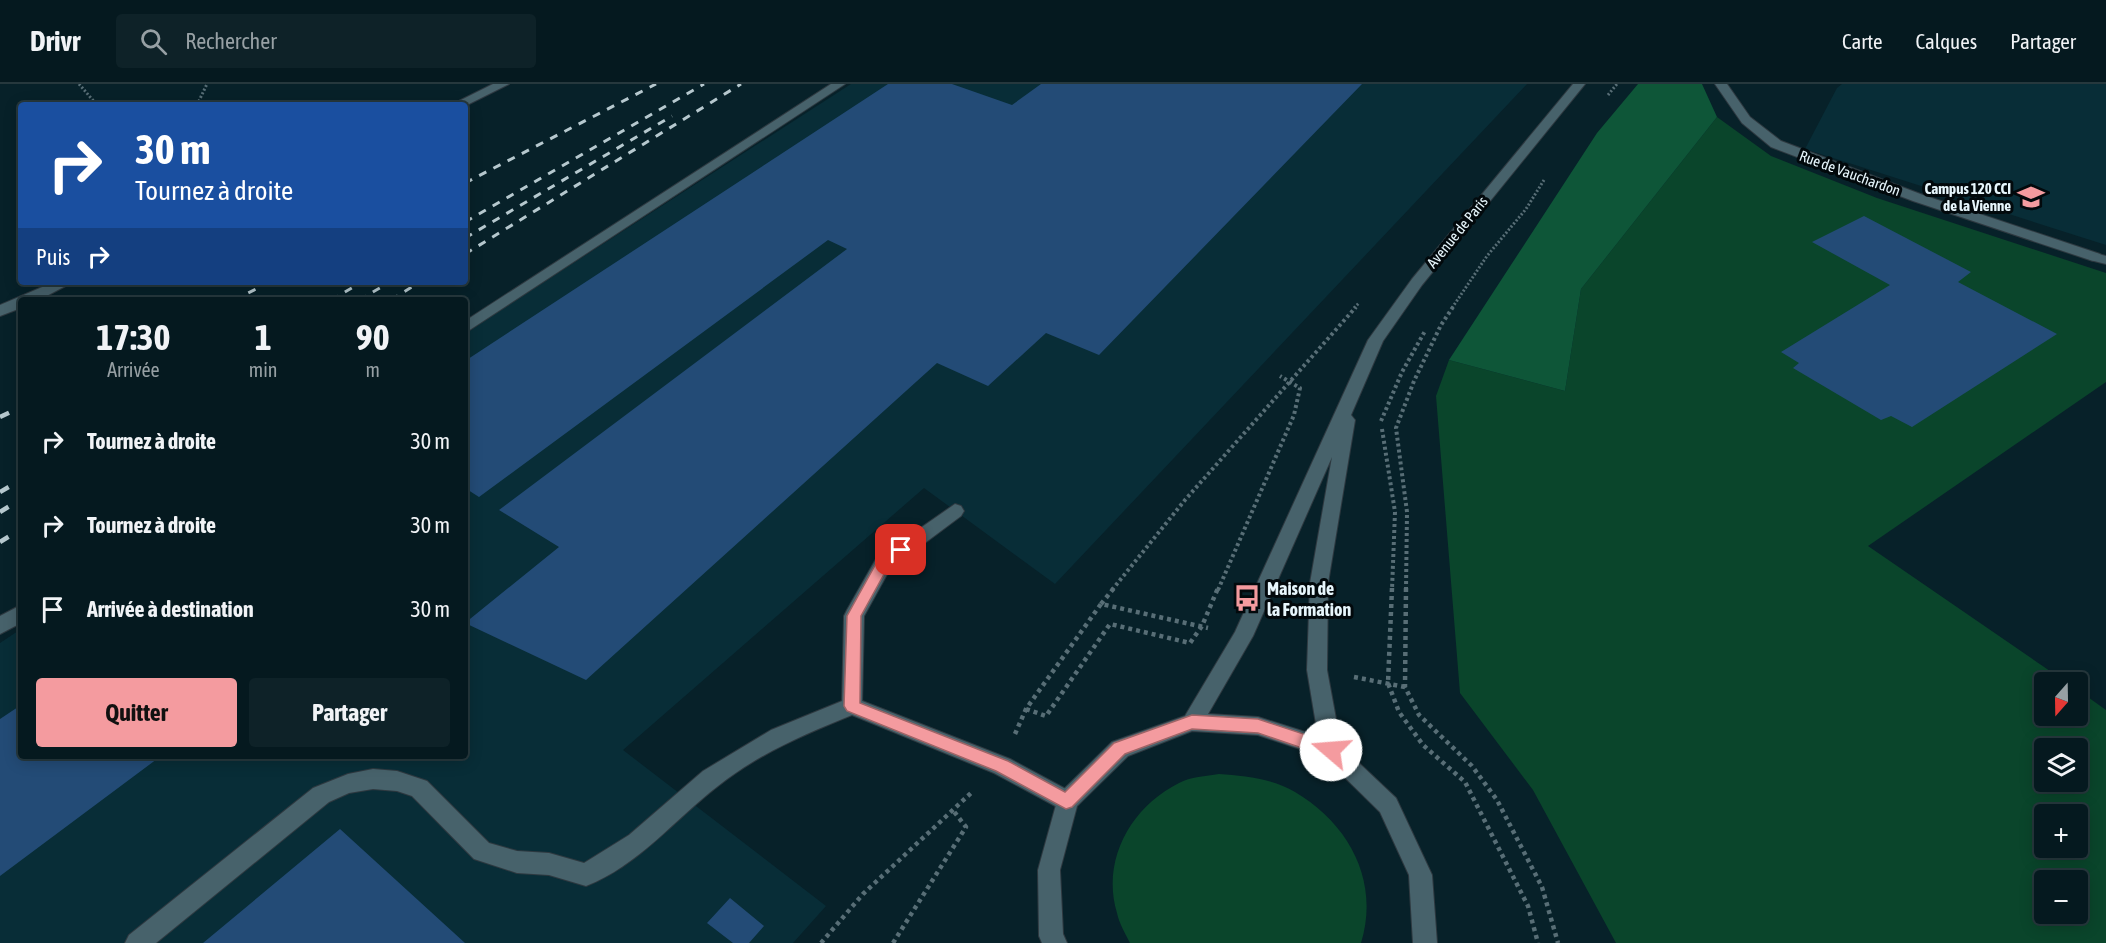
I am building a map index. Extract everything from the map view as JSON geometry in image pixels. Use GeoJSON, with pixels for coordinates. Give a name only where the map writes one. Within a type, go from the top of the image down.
{"type":"FeatureCollection","features":[{"type":"Feature","properties":{"kind":"main road"},"geometry":{"type":"LineString","coordinates":[[463,102],[502,84]]}},
{"type":"Feature","properties":{"kind":"main road"},"geometry":{"type":"LineString","coordinates":[[468,326],[839,84]]}},
{"type":"Feature","properties":{"kind":"main road","name":"Avenue de Paris"},"geometry":{"type":"LineString","coordinates":[[1192,722],[1244,636],[1376,340],[1417,282],[1579,84]]}},
{"type":"Feature","properties":{"kind":"main road","name":"Rue de Vauchardon"},"geometry":{"type":"LineString","coordinates":[[1721,84],[1746,120],[1776,144],[1918,198],[2101,259]]}},
{"type":"Feature","properties":{"kind":"main road"},"geometry":{"type":"LineString","coordinates":[[33,297],[59,285]]}},
{"type":"Feature","properties":{"kind":"main road"},"geometry":{"type":"LineString","coordinates":[[0,312],[18,303]]}},
{"type":"Feature","properties":{"kind":"main road","name":"Avenue de Paris"},"geometry":{"type":"LineString","coordinates":[[1331,750],[1317,670],[1319,583],[1352,392]]}},
{"type":"Feature","properties":{"kind":"main road"},"geometry":{"type":"LineString","coordinates":[[852,706],[854,616],[883,564],[955,511]]}},
{"type":"Feature","properties":{"kind":"main road"},"geometry":{"type":"LineString","coordinates":[[0,626],[18,615]]}},
{"type":"Feature","properties":{"kind":"main road"},"geometry":{"type":"LineString","coordinates":[[137,943],[321,795],[348,784],[374,779],[397,781],[420,788],[482,851],[517,862],[549,864],[586,875],[637,842],[721,772],[778,736],[852,706],[1002,766],[1066,801]]}},
{"type":"Feature","properties":{"kind":"main road"},"geometry":{"type":"LineString","coordinates":[[1051,941],[1049,870],[1066,801],[1120,748],[1192,722],[1258,726],[1331,750],[1388,805],[1420,875],[1425,943]]}},
{"type":"Feature","properties":{"kind":"path"},"geometry":{"type":"LineString","coordinates":[[79,84],[94,102]]}},
{"type":"Feature","properties":{"kind":"path"},"geometry":{"type":"LineString","coordinates":[[198,102],[207,84]]}},
{"type":"Feature","properties":{"kind":"path"},"geometry":{"type":"LineString","coordinates":[[1603,102],[1617,84]]}},
{"type":"Feature","properties":{"kind":"path"},"geometry":{"type":"LineString","coordinates":[[1550,172],[1526,209],[1487,256],[1441,325],[1414,381],[1396,428],[1407,512],[1405,687],[1419,715],[1472,766],[1497,800],[1542,886],[1558,943]]}},
{"type":"Feature","properties":{"kind":"path"},"geometry":{"type":"LineString","coordinates":[[1280,376],[1289,382],[1300,388],[1294,415],[1202,626],[1190,643],[1110,624],[1046,716],[1026,709],[1101,604],[1185,500],[1289,382],[1363,299]]}},
{"type":"Feature","properties":{"kind":"path"},"geometry":{"type":"LineString","coordinates":[[1430,322],[1402,372],[1381,422],[1395,512],[1388,683],[1399,712],[1423,746],[1465,782],[1528,906],[1538,943]]}},
{"type":"Feature","properties":{"kind":"path"},"geometry":{"type":"LineString","coordinates":[[1101,604],[1202,626]]}},
{"type":"Feature","properties":{"kind":"path"},"geometry":{"type":"LineString","coordinates":[[1388,683],[1405,687]]}},
{"type":"Feature","properties":{"kind":"path"},"geometry":{"type":"LineString","coordinates":[[821,943],[863,894],[952,809],[966,826],[893,943]]}},
{"type":"Feature","properties":{"kind":"shaded area"},"geometry":{"type":"Polygon","coordinates":[[[851,84],[1527,84],[1055,584],[924,488],[623,750],[826,906],[793,943],[0,943],[0,643],[18,631],[18,759],[468,759],[468,331],[851,84]]]}},
{"type":"Feature","properties":{"kind":"shaded area","name":"Campus 120 CCI de la Vienne"},"geometry":{"type":"Polygon","coordinates":[[[1842,84],[2106,84],[2106,245],[1805,149],[1837,88],[1842,84]]]}},
{"type":"Feature","properties":{"kind":"green space"},"geometry":{"type":"Polygon","coordinates":[[[1638,84],[1702,84],[1717,117],[1581,289],[1565,391],[1449,360],[1597,133],[1638,84]]]}},
{"type":"Feature","properties":{"kind":"green space"},"geometry":{"type":"Polygon","coordinates":[[[1717,117],[1771,156],[1877,198],[2106,273],[2106,382],[1868,546],[2051,672],[2034,672],[2034,726],[2088,726],[2088,697],[2106,710],[2106,943],[1616,943],[1533,790],[1460,693],[1436,396],[1449,360],[1565,391],[1581,289],[1717,117]]]}},
{"type":"Feature","properties":{"kind":"green space"},"geometry":{"type":"Polygon","coordinates":[[[1219,774],[1258,778],[1286,787],[1314,805],[1331,820],[1345,837],[1363,876],[1366,920],[1361,943],[1130,943],[1119,920],[1113,893],[1113,874],[1124,837],[1134,821],[1162,793],[1188,779],[1219,774]]]}},
{"type":"Feature","properties":{"kind":"building"},"geometry":{"type":"Polygon","coordinates":[[[888,84],[952,84],[1012,105],[1041,84],[1362,84],[1099,355],[1046,333],[988,386],[937,363],[586,680],[468,624],[468,621],[559,547],[499,510],[847,249],[828,240],[479,497],[468,490],[468,359],[888,84]]]}},
{"type":"Feature","properties":{"kind":"building"},"geometry":{"type":"Polygon","coordinates":[[[1864,216],[1971,272],[1958,282],[2057,334],[1912,427],[1891,416],[1881,420],[1793,368],[1799,363],[1781,352],[1890,285],[1812,242],[1864,216]]]}},
{"type":"Feature","properties":{"kind":"building"},"geometry":{"type":"Polygon","coordinates":[[[18,707],[18,759],[157,759],[0,876],[0,719],[18,707]]]}},
{"type":"Feature","properties":{"kind":"building"},"geometry":{"type":"Polygon","coordinates":[[[340,829],[465,943],[203,943],[340,829]]]}},
{"type":"Feature","properties":{"kind":"building"},"geometry":{"type":"Polygon","coordinates":[[[730,898],[764,926],[749,943],[733,943],[707,923],[730,898]]]}},
{"type":"Feature","properties":{"kind":"railway"},"geometry":{"type":"LineString","coordinates":[[468,181],[656,84]]}},
{"type":"Feature","properties":{"kind":"railway"},"geometry":{"type":"LineString","coordinates":[[468,220],[704,84]]}},
{"type":"Feature","properties":{"kind":"railway"},"geometry":{"type":"LineString","coordinates":[[468,252],[741,84]]}},
{"type":"Feature","properties":{"kind":"railway"},"geometry":{"type":"LineString","coordinates":[[468,236],[672,116]]}},
{"type":"Feature","properties":{"kind":"railway"},"geometry":{"type":"LineString","coordinates":[[240,297],[264,285]]}},
{"type":"Feature","properties":{"kind":"railway"},"geometry":{"type":"LineString","coordinates":[[336,297],[357,285]]}},
{"type":"Feature","properties":{"kind":"railway"},"geometry":{"type":"LineString","coordinates":[[364,297],[385,285]]}},
{"type":"Feature","properties":{"kind":"railway"},"geometry":{"type":"LineString","coordinates":[[396,297],[415,285]]}},
{"type":"Feature","properties":{"kind":"railway"},"geometry":{"type":"LineString","coordinates":[[0,417],[18,408]]}},
{"type":"Feature","properties":{"kind":"railway"},"geometry":{"type":"LineString","coordinates":[[0,492],[18,482]]}},
{"type":"Feature","properties":{"kind":"railway"},"geometry":{"type":"LineString","coordinates":[[0,512],[18,501]]}},
{"type":"Feature","properties":{"kind":"railway"},"geometry":{"type":"LineString","coordinates":[[0,542],[18,531]]}},
{"type":"Feature","properties":{"kind":"place","name":"Campus 120 CCI de la Vienne"},"geometry":{"type":"Point","coordinates":[2031,197]}},
{"type":"Feature","properties":{"kind":"place","name":"Maison de la Formation"},"geometry":{"type":"Point","coordinates":[1247,598]}},
{"type":"Feature","properties":{"kind":"route"},"geometry":{"type":"LineString","coordinates":[[901,550],[883,564],[854,616],[852,706],[1002,766],[1066,801],[1120,748],[1192,722],[1258,726],[1331,750]]}}]}
